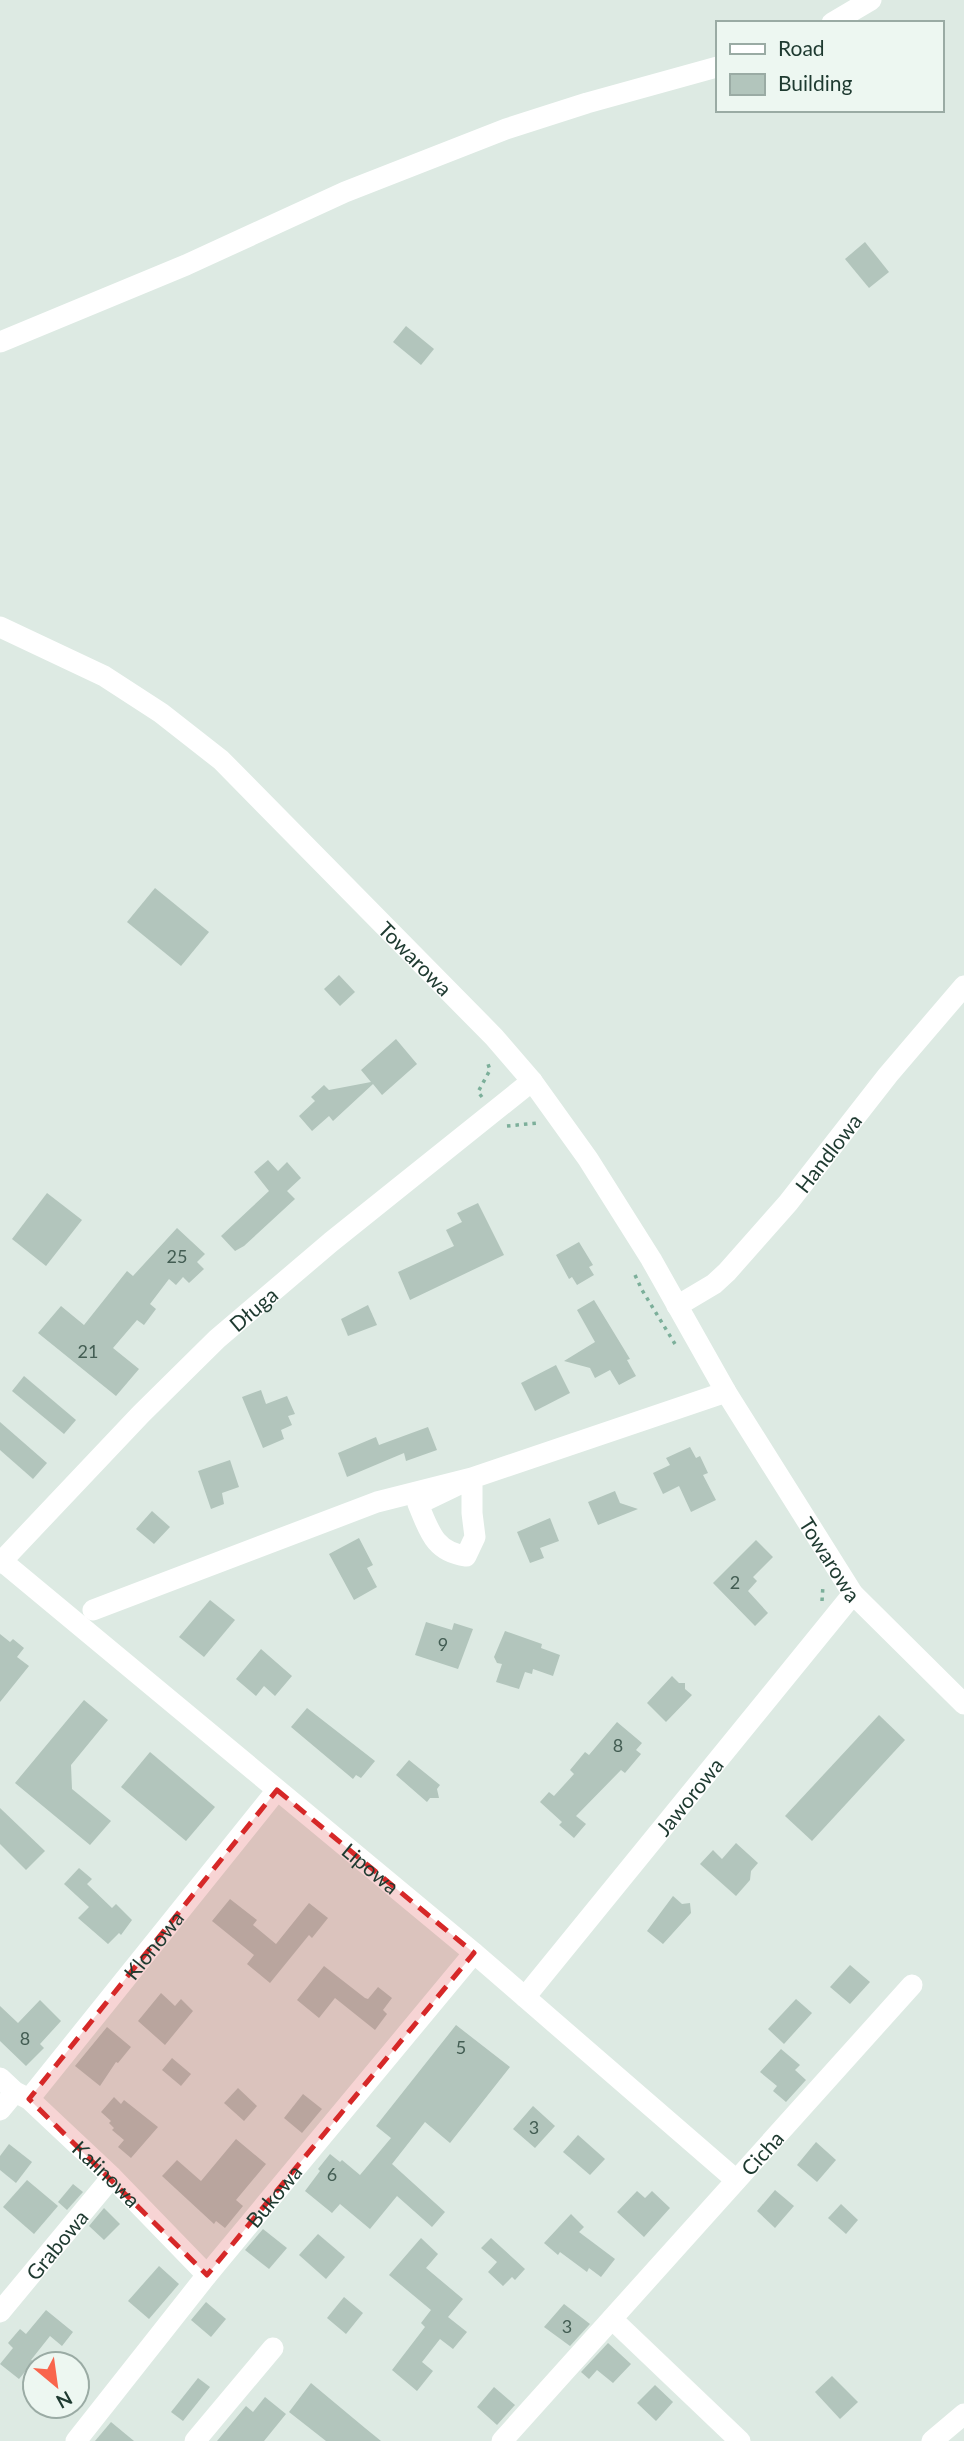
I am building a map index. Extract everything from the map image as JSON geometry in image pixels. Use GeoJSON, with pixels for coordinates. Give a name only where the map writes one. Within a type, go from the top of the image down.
{"type":"FeatureCollection","features":[{"type":"Feature","properties":{"kind":"street"},"geometry":{"type":"LineString","coordinates":[[835,21],[871,0]]}},
{"type":"Feature","properties":{"kind":"street"},"geometry":{"type":"LineString","coordinates":[[0,342],[186,265],[345,191],[481,138],[587,103],[716,67]]}},
{"type":"Feature","properties":{"kind":"street","name":"Towarowa"},"geometry":{"type":"LineString","coordinates":[[0,627],[104,676],[161,713],[221,760],[494,1037],[531,1081],[588,1159],[726,1392],[853,1594],[964,1704]]}},
{"type":"Feature","properties":{"kind":"street","name":"Handlowa"},"geometry":{"type":"LineString","coordinates":[[677,1306],[714,1284],[727,1272],[788,1203],[888,1075],[964,986]]}},
{"type":"Feature","properties":{"kind":"street","name":"Długa"},"geometry":{"type":"LineString","coordinates":[[1,1562],[141,1414],[217,1339],[331,1242],[531,1081]]}},
{"type":"Feature","properties":{"kind":"street"},"geometry":{"type":"LineString","coordinates":[[93,1610],[376,1502],[472,1478],[726,1392]]}},
{"type":"Feature","properties":{"kind":"street","name":"Lipowa"},"geometry":{"type":"LineString","coordinates":[[1,1562],[474,1953],[736,2180]]}},
{"type":"Feature","properties":{"kind":"street","name":"Jaworowa"},"geometry":{"type":"LineString","coordinates":[[525,1997],[853,1594]]}},
{"type":"Feature","properties":{"kind":"street","name":"Klonowa"},"geometry":{"type":"LineString","coordinates":[[0,2110],[277,1790]]}},
{"type":"Feature","properties":{"kind":"street","name":"Bukowa"},"geometry":{"type":"LineString","coordinates":[[76,2441],[207,2275],[474,1953]]}},
{"type":"Feature","properties":{"kind":"street","name":"Cicha"},"geometry":{"type":"LineString","coordinates":[[502,2441],[912,1985]]}},
{"type":"Feature","properties":{"kind":"street","name":"Kalinowa"},"geometry":{"type":"LineString","coordinates":[[15,2090],[112,2177],[207,2275]]}},
{"type":"Feature","properties":{"kind":"street","name":"Grabowa"},"geometry":{"type":"LineString","coordinates":[[0,2312],[112,2177]]}},
{"type":"Feature","properties":{"kind":"street"},"geometry":{"type":"LineString","coordinates":[[612,2319],[740,2441]]}},
{"type":"Feature","properties":{"kind":"street"},"geometry":{"type":"LineString","coordinates":[[195,2441],[273,2348]]}},
{"type":"Feature","properties":{"kind":"street"},"geometry":{"type":"LineString","coordinates":[[932,2441],[964,2414]]}},
{"type":"Feature","properties":{"kind":"path"},"geometry":{"type":"LineString","coordinates":[[485,1053],[490,1070],[478,1092],[505,1126],[540,1122]]}},
{"type":"Feature","properties":{"kind":"path"},"geometry":{"type":"LineString","coordinates":[[632,1265],[642,1290],[660,1321],[672,1341],[680,1347]]}},
{"type":"Feature","properties":{"kind":"path"},"geometry":{"type":"LineString","coordinates":[[825,1575],[821,1600],[836,1615]]}},
{"type":"Feature","properties":{"kind":"highlighted area"},"geometry":{"type":"Polygon","coordinates":[[[277,1790],[474,1953],[207,2275],[29,2099],[277,1790]]]}},
{"type":"Feature","properties":{"kind":"building"},"geometry":{"type":"Polygon","coordinates":[[[865,242],[889,272],[869,288],[845,259],[865,242]]]}},
{"type":"Feature","properties":{"kind":"building"},"geometry":{"type":"Polygon","coordinates":[[[406,326],[434,349],[421,365],[393,342],[406,326]]]}},
{"type":"Feature","properties":{"kind":"building"},"geometry":{"type":"Polygon","coordinates":[[[155,888],[209,932],[181,966],[127,922],[155,888]]]}},
{"type":"Feature","properties":{"kind":"building"},"geometry":{"type":"Polygon","coordinates":[[[339,975],[355,992],[340,1006],[324,989],[339,975]]]}},
{"type":"Feature","properties":{"kind":"building"},"geometry":{"type":"Polygon","coordinates":[[[396,1039],[417,1064],[382,1095],[373,1084],[333,1121],[329,1116],[312,1131],[299,1116],[315,1101],[311,1097],[324,1085],[329,1090],[371,1082],[361,1070],[396,1039]]]}},
{"type":"Feature","properties":{"kind":"building"},"geometry":{"type":"Polygon","coordinates":[[[268,1160],[278,1171],[287,1162],[301,1178],[287,1191],[295,1199],[244,1246],[235,1251],[221,1236],[269,1191],[254,1172],[268,1160]]]}},
{"type":"Feature","properties":{"kind":"building"},"geometry":{"type":"Polygon","coordinates":[[[47,1193],[82,1220],[46,1266],[12,1239],[47,1193]]]}},
{"type":"Feature","properties":{"kind":"building"},"geometry":{"type":"Polygon","coordinates":[[[478,1203],[504,1255],[410,1300],[398,1272],[454,1246],[446,1230],[462,1222],[457,1213],[478,1203]]]}},
{"type":"Feature","properties":{"kind":"building"},"geometry":{"type":"Polygon","coordinates":[[[177,1228],[205,1254],[197,1262],[204,1269],[189,1283],[183,1277],[176,1285],[169,1279],[150,1304],[156,1309],[144,1325],[137,1320],[113,1348],[139,1369],[116,1396],[38,1333],[61,1306],[84,1325],[127,1271],[133,1276],[177,1228]]]}},
{"type":"Feature","properties":{"kind":"building"},"geometry":{"type":"Polygon","coordinates":[[[579,1242],[593,1265],[589,1267],[594,1275],[577,1285],[572,1277],[569,1279],[556,1255],[579,1242]]]}},
{"type":"Feature","properties":{"kind":"building"},"geometry":{"type":"Polygon","coordinates":[[[594,1300],[630,1359],[627,1360],[636,1376],[619,1385],[610,1370],[595,1378],[590,1368],[564,1361],[595,1342],[577,1310],[594,1300]]]}},
{"type":"Feature","properties":{"kind":"building"},"geometry":{"type":"Polygon","coordinates":[[[368,1305],[377,1325],[348,1336],[341,1319],[368,1305]]]}},
{"type":"Feature","properties":{"kind":"building"},"geometry":{"type":"Polygon","coordinates":[[[556,1365],[570,1393],[535,1411],[521,1383],[556,1365]]]}},
{"type":"Feature","properties":{"kind":"building"},"geometry":{"type":"Polygon","coordinates":[[[24,1376],[76,1420],[64,1434],[12,1391],[24,1376]]]}},
{"type":"Feature","properties":{"kind":"building"},"geometry":{"type":"Polygon","coordinates":[[[261,1390],[266,1404],[287,1396],[295,1414],[288,1416],[292,1425],[281,1430],[284,1439],[263,1448],[242,1397],[261,1390]]]}},
{"type":"Feature","properties":{"kind":"building"},"geometry":{"type":"Polygon","coordinates":[[[0,1422],[47,1463],[33,1479],[0,1450],[0,1422]]]}},
{"type":"Feature","properties":{"kind":"building"},"geometry":{"type":"Polygon","coordinates":[[[428,1427],[437,1450],[406,1461],[404,1453],[347,1477],[338,1453],[376,1437],[379,1445],[428,1427]]]}},
{"type":"Feature","properties":{"kind":"building"},"geometry":{"type":"Polygon","coordinates":[[[690,1447],[696,1458],[700,1456],[708,1473],[703,1475],[716,1500],[691,1512],[679,1486],[663,1494],[653,1473],[670,1465],[666,1458],[690,1447]]]}},
{"type":"Feature","properties":{"kind":"building"},"geometry":{"type":"Polygon","coordinates":[[[230,1460],[239,1487],[222,1493],[224,1504],[211,1509],[198,1471],[230,1460]]]}},
{"type":"Feature","properties":{"kind":"building"},"geometry":{"type":"Polygon","coordinates":[[[615,1491],[620,1503],[638,1509],[598,1525],[588,1502],[615,1491]]]}},
{"type":"Feature","properties":{"kind":"building"},"geometry":{"type":"Polygon","coordinates":[[[152,1511],[170,1527],[154,1544],[136,1529],[152,1511]]]}},
{"type":"Feature","properties":{"kind":"building"},"geometry":{"type":"Polygon","coordinates":[[[550,1518],[559,1541],[540,1548],[544,1558],[530,1563],[517,1532],[550,1518]]]}},
{"type":"Feature","properties":{"kind":"building"},"geometry":{"type":"Polygon","coordinates":[[[359,1538],[373,1565],[367,1568],[377,1587],[354,1600],[329,1554],[359,1538]]]}},
{"type":"Feature","properties":{"kind":"building"},"geometry":{"type":"Polygon","coordinates":[[[756,1540],[773,1557],[753,1577],[757,1581],[748,1591],[768,1613],[755,1626],[713,1583],[756,1540]]]}},
{"type":"Feature","properties":{"kind":"building"},"geometry":{"type":"Polygon","coordinates":[[[210,1600],[235,1620],[204,1657],[179,1637],[210,1600]]]}},
{"type":"Feature","properties":{"kind":"building"},"geometry":{"type":"Polygon","coordinates":[[[426,1622],[452,1630],[454,1623],[473,1629],[458,1669],[415,1655],[426,1622]]]}},
{"type":"Feature","properties":{"kind":"building"},"geometry":{"type":"Polygon","coordinates":[[[505,1631],[542,1644],[541,1648],[560,1655],[553,1676],[533,1669],[532,1674],[525,1672],[519,1689],[496,1682],[502,1664],[497,1663],[494,1657],[505,1631]]]}},
{"type":"Feature","properties":{"kind":"building"},"geometry":{"type":"Polygon","coordinates":[[[0,1634],[10,1642],[13,1639],[24,1648],[17,1657],[29,1666],[0,1702],[0,1634]]]}},
{"type":"Feature","properties":{"kind":"building"},"geometry":{"type":"Polygon","coordinates":[[[261,1649],[292,1676],[275,1696],[264,1686],[256,1696],[236,1679],[261,1649]]]}},
{"type":"Feature","properties":{"kind":"building"},"geometry":{"type":"Polygon","coordinates":[[[672,1676],[679,1683],[685,1683],[685,1689],[692,1695],[666,1722],[647,1703],[672,1676]]]}},
{"type":"Feature","properties":{"kind":"building"},"geometry":{"type":"Polygon","coordinates":[[[84,1700],[108,1720],[71,1765],[72,1789],[111,1821],[90,1845],[15,1783],[84,1700]]]}},
{"type":"Feature","properties":{"kind":"building"},"geometry":{"type":"Polygon","coordinates":[[[307,1708],[375,1761],[361,1778],[356,1775],[353,1779],[291,1727],[307,1708]]]}},
{"type":"Feature","properties":{"kind":"building"},"geometry":{"type":"Polygon","coordinates":[[[879,1715],[905,1740],[812,1841],[785,1816],[879,1715]]]}},
{"type":"Feature","properties":{"kind":"building"},"geometry":{"type":"Polygon","coordinates":[[[617,1722],[642,1743],[636,1750],[641,1754],[625,1773],[621,1770],[576,1816],[586,1824],[574,1838],[559,1825],[562,1822],[540,1802],[549,1792],[554,1796],[574,1774],[570,1770],[585,1752],[589,1755],[617,1722]]]}},
{"type":"Feature","properties":{"kind":"building"},"geometry":{"type":"Polygon","coordinates":[[[150,1752],[215,1807],[186,1841],[121,1787],[150,1752]]]}},
{"type":"Feature","properties":{"kind":"building"},"geometry":{"type":"Polygon","coordinates":[[[409,1760],[440,1785],[437,1789],[439,1798],[430,1798],[427,1802],[396,1775],[409,1760]]]}},
{"type":"Feature","properties":{"kind":"building"},"geometry":{"type":"Polygon","coordinates":[[[0,1808],[45,1851],[26,1870],[0,1844],[0,1808]]]}},
{"type":"Feature","properties":{"kind":"building"},"geometry":{"type":"Polygon","coordinates":[[[736,1843],[758,1863],[751,1871],[750,1880],[736,1896],[700,1864],[713,1850],[722,1859],[736,1843]]]}},
{"type":"Feature","properties":{"kind":"building"},"geometry":{"type":"Polygon","coordinates":[[[79,1868],[92,1879],[87,1884],[112,1908],[116,1904],[132,1920],[121,1935],[119,1933],[108,1944],[78,1918],[89,1907],[64,1884],[79,1868]]]}},
{"type":"Feature","properties":{"kind":"building"},"geometry":{"type":"Polygon","coordinates":[[[673,1896],[682,1904],[690,1903],[691,1913],[663,1944],[647,1931],[673,1896]]]}},
{"type":"Feature","properties":{"kind":"building"},"geometry":{"type":"Polygon","coordinates":[[[230,1899],[257,1920],[253,1925],[276,1944],[309,1903],[328,1918],[312,1938],[309,1935],[270,1983],[247,1964],[254,1955],[212,1921],[230,1899]]]}},
{"type":"Feature","properties":{"kind":"building"},"geometry":{"type":"Polygon","coordinates":[[[850,1965],[870,1982],[850,2004],[830,1987],[850,1965]]]}},
{"type":"Feature","properties":{"kind":"building"},"geometry":{"type":"Polygon","coordinates":[[[324,1966],[365,1998],[368,1999],[378,1987],[392,1998],[383,2010],[387,2014],[375,2030],[335,1998],[319,2018],[297,2000],[324,1966]]]}},
{"type":"Feature","properties":{"kind":"building"},"geometry":{"type":"Polygon","coordinates":[[[161,1993],[175,2006],[181,1999],[193,2011],[165,2045],[138,2021],[161,1993]]]}},
{"type":"Feature","properties":{"kind":"building"},"geometry":{"type":"Polygon","coordinates":[[[796,1999],[812,2013],[784,2044],[768,2029],[796,1999]]]}},
{"type":"Feature","properties":{"kind":"building"},"geometry":{"type":"Polygon","coordinates":[[[40,2000],[61,2021],[40,2044],[44,2048],[26,2066],[0,2041],[0,2006],[18,2023],[40,2000]]]}},
{"type":"Feature","properties":{"kind":"building"},"geometry":{"type":"Polygon","coordinates":[[[456,2025],[510,2067],[450,2143],[425,2122],[392,2164],[445,2212],[432,2227],[397,2196],[370,2229],[340,2204],[332,2213],[305,2191],[320,2171],[318,2169],[330,2154],[360,2175],[391,2138],[376,2126],[456,2025]]]}},
{"type":"Feature","properties":{"kind":"building"},"geometry":{"type":"Polygon","coordinates":[[[107,2027],[131,2047],[118,2063],[116,2062],[100,2086],[75,2066],[107,2027]]]}},
{"type":"Feature","properties":{"kind":"building"},"geometry":{"type":"Polygon","coordinates":[[[781,2049],[800,2065],[795,2070],[806,2080],[786,2102],[773,2091],[777,2086],[760,2072],[781,2049]]]}},
{"type":"Feature","properties":{"kind":"building"},"geometry":{"type":"Polygon","coordinates":[[[172,2058],[191,2074],[181,2086],[162,2070],[172,2058]]]}},
{"type":"Feature","properties":{"kind":"building"},"geometry":{"type":"Polygon","coordinates":[[[238,2088],[257,2106],[244,2121],[224,2103],[238,2088]]]}},
{"type":"Feature","properties":{"kind":"building"},"geometry":{"type":"Polygon","coordinates":[[[303,2094],[322,2109],[302,2133],[284,2118],[303,2094]]]}},
{"type":"Feature","properties":{"kind":"building"},"geometry":{"type":"Polygon","coordinates":[[[114,2097],[121,2104],[124,2100],[158,2127],[131,2158],[118,2147],[124,2140],[112,2130],[114,2128],[109,2123],[111,2121],[101,2112],[114,2097]]]}},
{"type":"Feature","properties":{"kind":"building"},"geometry":{"type":"Polygon","coordinates":[[[533,2106],[555,2126],[535,2148],[513,2129],[533,2106]]]}},
{"type":"Feature","properties":{"kind":"building"},"geometry":{"type":"Polygon","coordinates":[[[578,2135],[605,2159],[590,2175],[563,2152],[578,2135]]]}},
{"type":"Feature","properties":{"kind":"building"},"geometry":{"type":"Polygon","coordinates":[[[236,2139],[266,2164],[236,2200],[243,2206],[225,2228],[216,2221],[214,2224],[162,2176],[177,2160],[201,2181],[236,2139]]]}},
{"type":"Feature","properties":{"kind":"building"},"geometry":{"type":"Polygon","coordinates":[[[816,2142],[836,2160],[817,2182],[797,2165],[816,2142]]]}},
{"type":"Feature","properties":{"kind":"building"},"geometry":{"type":"Polygon","coordinates":[[[9,2144],[32,2162],[16,2183],[0,2170],[0,2156],[9,2144]]]}},
{"type":"Feature","properties":{"kind":"building"},"geometry":{"type":"Polygon","coordinates":[[[27,2180],[58,2206],[34,2234],[3,2207],[27,2180]]]}},
{"type":"Feature","properties":{"kind":"building"},"geometry":{"type":"Polygon","coordinates":[[[73,2184],[83,2192],[67,2210],[58,2202],[73,2184]]]}},
{"type":"Feature","properties":{"kind":"building"},"geometry":{"type":"Polygon","coordinates":[[[775,2190],[794,2206],[775,2228],[757,2211],[775,2190]]]}},
{"type":"Feature","properties":{"kind":"building"},"geometry":{"type":"Polygon","coordinates":[[[637,2191],[645,2198],[652,2191],[670,2208],[644,2237],[617,2212],[637,2191]]]}},
{"type":"Feature","properties":{"kind":"building"},"geometry":{"type":"Polygon","coordinates":[[[841,2204],[858,2220],[846,2234],[828,2218],[841,2204]]]}},
{"type":"Feature","properties":{"kind":"building"},"geometry":{"type":"Polygon","coordinates":[[[104,2208],[120,2224],[104,2240],[89,2226],[104,2208]]]}},
{"type":"Feature","properties":{"kind":"building"},"geometry":{"type":"Polygon","coordinates":[[[571,2214],[584,2227],[579,2232],[615,2259],[601,2277],[589,2268],[587,2272],[560,2252],[558,2255],[544,2243],[571,2214]]]}},
{"type":"Feature","properties":{"kind":"building"},"geometry":{"type":"Polygon","coordinates":[[[263,2229],[287,2248],[269,2269],[245,2250],[263,2229]]]}},
{"type":"Feature","properties":{"kind":"building"},"geometry":{"type":"Polygon","coordinates":[[[318,2234],[345,2257],[326,2279],[299,2255],[318,2234]]]}},
{"type":"Feature","properties":{"kind":"building"},"geometry":{"type":"Polygon","coordinates":[[[421,2238],[438,2254],[426,2268],[463,2299],[448,2317],[467,2332],[453,2349],[440,2339],[422,2362],[433,2371],[417,2391],[392,2370],[425,2327],[421,2323],[431,2310],[389,2275],[421,2238]]]}},
{"type":"Feature","properties":{"kind":"building"},"geometry":{"type":"Polygon","coordinates":[[[491,2238],[525,2269],[515,2280],[512,2277],[503,2286],[488,2272],[497,2262],[481,2248],[491,2238]]]}},
{"type":"Feature","properties":{"kind":"building"},"geometry":{"type":"Polygon","coordinates":[[[159,2266],[179,2284],[149,2319],[128,2301],[159,2266]]]}},
{"type":"Feature","properties":{"kind":"building"},"geometry":{"type":"Polygon","coordinates":[[[344,2297],[363,2313],[346,2334],[327,2318],[344,2297]]]}},
{"type":"Feature","properties":{"kind":"building"},"geometry":{"type":"Polygon","coordinates":[[[206,2302],[226,2319],[211,2337],[191,2320],[206,2302]]]}},
{"type":"Feature","properties":{"kind":"building"},"geometry":{"type":"Polygon","coordinates":[[[564,2304],[590,2324],[570,2346],[544,2327],[564,2304]]]}},
{"type":"Feature","properties":{"kind":"building"},"geometry":{"type":"Polygon","coordinates":[[[46,2310],[73,2332],[62,2346],[50,2336],[39,2350],[21,2350],[19,2379],[0,2364],[13,2348],[8,2343],[20,2329],[26,2334],[46,2310]]]}},
{"type":"Feature","properties":{"kind":"building"},"geometry":{"type":"Polygon","coordinates":[[[608,2343],[631,2364],[613,2383],[597,2370],[589,2379],[581,2372],[608,2343]]]}},
{"type":"Feature","properties":{"kind":"building"},"geometry":{"type":"Polygon","coordinates":[[[832,2376],[858,2402],[840,2419],[815,2392],[832,2376]]]}},
{"type":"Feature","properties":{"kind":"building"},"geometry":{"type":"Polygon","coordinates":[[[198,2378],[210,2387],[183,2421],[171,2412],[198,2378]]]}},
{"type":"Feature","properties":{"kind":"building"},"geometry":{"type":"Polygon","coordinates":[[[311,2383],[381,2441],[326,2441],[289,2412],[311,2383]]]}},
{"type":"Feature","properties":{"kind":"building"},"geometry":{"type":"Polygon","coordinates":[[[655,2385],[673,2402],[656,2421],[637,2403],[655,2385]]]}},
{"type":"Feature","properties":{"kind":"building"},"geometry":{"type":"Polygon","coordinates":[[[494,2387],[515,2405],[497,2425],[477,2407],[494,2387]]]}},
{"type":"Feature","properties":{"kind":"building"},"geometry":{"type":"Polygon","coordinates":[[[265,2397],[286,2414],[264,2441],[217,2441],[246,2406],[253,2412],[265,2397]]]}},
{"type":"Feature","properties":{"kind":"building"},"geometry":{"type":"Polygon","coordinates":[[[111,2422],[134,2441],[95,2441],[111,2422]]]}}]}
